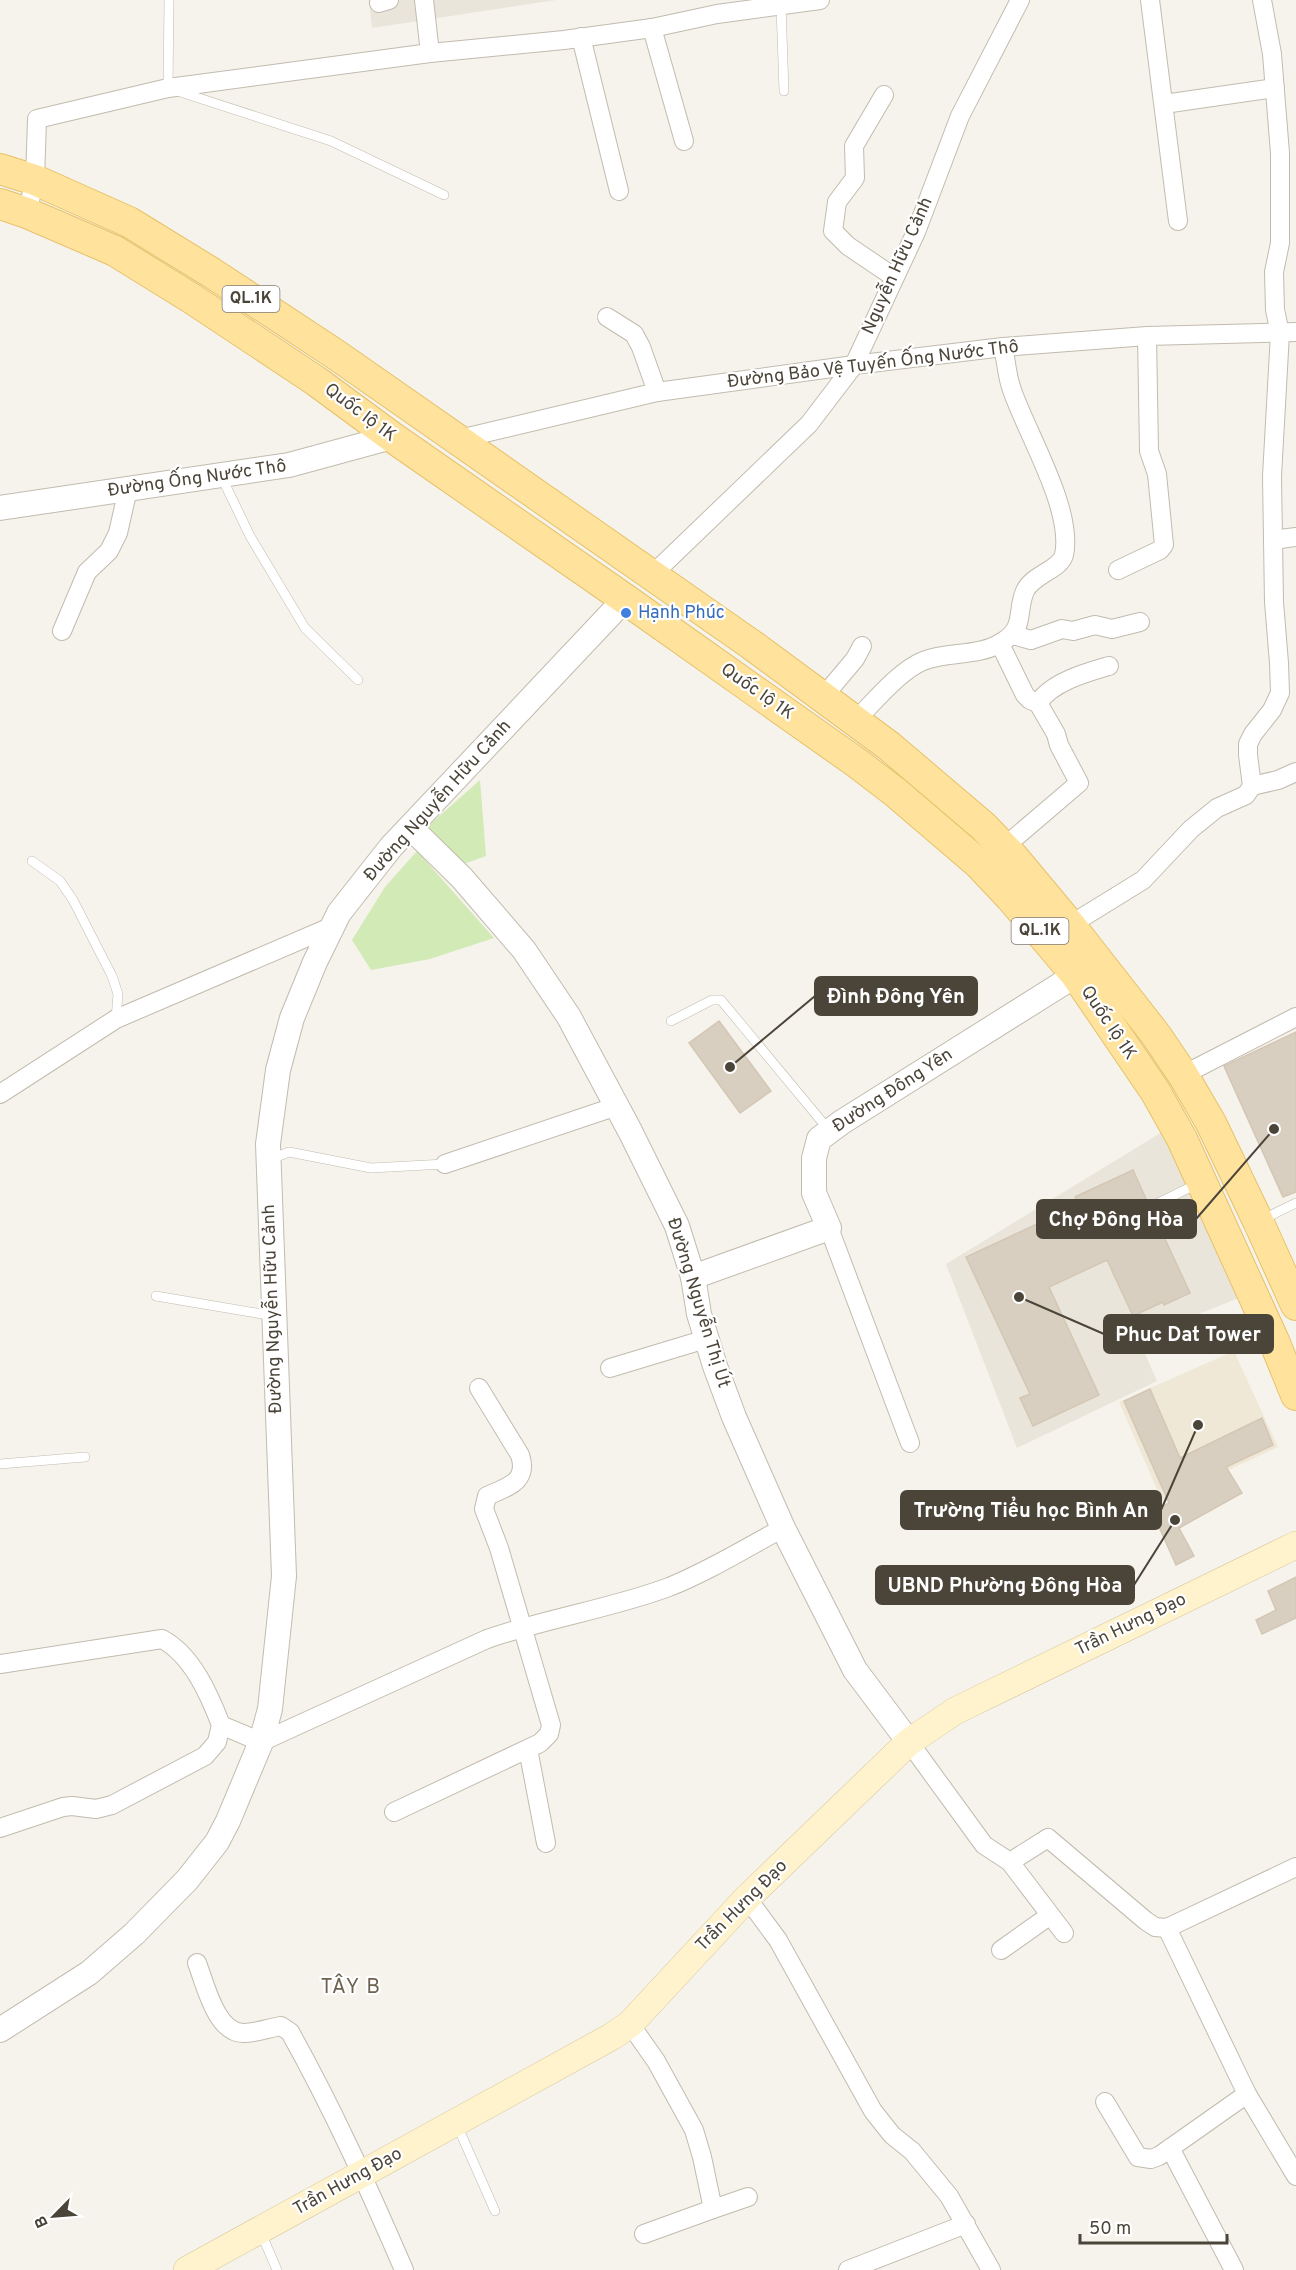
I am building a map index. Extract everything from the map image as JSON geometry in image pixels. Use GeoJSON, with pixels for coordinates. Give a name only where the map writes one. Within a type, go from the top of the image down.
{"type":"FeatureCollection","features":[{"type":"Feature","properties":{"kind":"main road","name":"Quốc lộ 1K"},"geometry":{"type":"LineString","coordinates":[[0,169],[35,180],[129,222],[335,354],[823,697],[889,746],[966,811],[1004,847],[1156,1035],[1211,1123],[1292,1287]]}},
{"type":"Feature","properties":{"kind":"main road","name":"Quốc lộ 1K"},"geometry":{"type":"LineString","coordinates":[[13,208],[125,257],[307,375],[392,438],[857,763],[941,830],[978,863],[1076,975],[1155,1091],[1202,1181],[1296,1395]]}},
{"type":"Feature","properties":{"kind":"main road"},"geometry":{"type":"LineString","coordinates":[[1155,1091],[1183,1075]]}},
{"type":"Feature","properties":{"kind":"main road","name":"Trần Hưng Đạo"},"geometry":{"type":"LineString","coordinates":[[188,2270],[611,2037],[630,2024],[747,1899],[909,1742],[955,1711],[1296,1545]]}},
{"type":"Feature","properties":{"kind":"street"},"geometry":{"type":"LineString","coordinates":[[424,0],[430,53]]}},
{"type":"Feature","properties":{"kind":"street"},"geometry":{"type":"LineString","coordinates":[[13,208],[35,180],[37,119],[168,88],[430,53],[652,28],[716,7],[781,6],[820,0]]}},
{"type":"Feature","properties":{"kind":"street","name":"Nguyễn Hữu Cảnh"},"geometry":{"type":"LineString","coordinates":[[652,575],[809,424],[854,365],[916,232],[960,116],[1020,0]]}},
{"type":"Feature","properties":{"kind":"street"},"geometry":{"type":"LineString","coordinates":[[1150,0],[1178,221]]}},
{"type":"Feature","properties":{"kind":"street"},"geometry":{"type":"LineString","coordinates":[[1070,926],[1143,880],[1191,829],[1217,808],[1246,795],[1252,786],[1248,744],[1272,710],[1280,693],[1280,663],[1274,602],[1272,476],[1288,332],[1275,310],[1274,272],[1280,232],[1280,153],[1272,54],[1262,0]]}},
{"type":"Feature","properties":{"kind":"street"},"geometry":{"type":"LineString","coordinates":[[652,28],[684,141]]}},
{"type":"Feature","properties":{"kind":"street"},"geometry":{"type":"LineString","coordinates":[[581,37],[619,190]]}},
{"type":"Feature","properties":{"kind":"street"},"geometry":{"type":"LineString","coordinates":[[1164,104],[1275,88]]}},
{"type":"Feature","properties":{"kind":"street"},"geometry":{"type":"LineString","coordinates":[[884,95],[854,146],[855,178],[837,202],[833,231],[848,246],[894,277]]}},
{"type":"Feature","properties":{"kind":"street"},"geometry":{"type":"LineString","coordinates":[[607,317],[633,334],[641,347],[657,392]]}},
{"type":"Feature","properties":{"kind":"street","name":"Đường Bảo Vệ Tuyến Ống Nước Thô"},"geometry":{"type":"LineString","coordinates":[[455,440],[657,392],[854,365],[1003,347],[1147,336],[1288,332]]}},
{"type":"Feature","properties":{"kind":"street"},"geometry":{"type":"LineString","coordinates":[[1118,570],[1160,550],[1164,545],[1157,474],[1149,451],[1147,336]]}},
{"type":"Feature","properties":{"kind":"street"},"geometry":{"type":"LineString","coordinates":[[1003,347],[1011,387],[1042,458],[1061,514],[1064,541],[1064,557],[1058,565],[1031,581],[1025,591],[1020,621],[1007,639]]}},
{"type":"Feature","properties":{"kind":"street","name":"Đường Ống Nước Thô"},"geometry":{"type":"LineString","coordinates":[[0,508],[306,462],[359,445],[392,438]]}},
{"type":"Feature","properties":{"kind":"street"},"geometry":{"type":"LineString","coordinates":[[62,631],[87,572],[109,551],[118,533],[128,489]]}},
{"type":"Feature","properties":{"kind":"street"},"geometry":{"type":"LineString","coordinates":[[1273,540],[1296,537]]}},
{"type":"Feature","properties":{"kind":"street","name":"Đường Nguyễn Hữu Cảnh"},"geometry":{"type":"LineString","coordinates":[[0,2030],[89,1973],[134,1934],[187,1880],[217,1842],[261,1742],[270,1709],[284,1576],[268,1144],[279,1070],[292,1018],[315,962],[339,913],[391,847],[625,599]]}},
{"type":"Feature","properties":{"kind":"street"},"geometry":{"type":"LineString","coordinates":[[855,721],[897,679],[922,662],[966,654],[1007,639],[1031,640],[1062,629],[1073,631],[1095,625],[1112,629],[1140,622]]}},
{"type":"Feature","properties":{"kind":"street"},"geometry":{"type":"LineString","coordinates":[[1004,847],[1079,783],[1059,745],[1056,734],[1038,704],[1025,695],[1007,639]]}},
{"type":"Feature","properties":{"kind":"street"},"geometry":{"type":"LineString","coordinates":[[823,697],[855,659],[862,646]]}},
{"type":"Feature","properties":{"kind":"street"},"geometry":{"type":"LineString","coordinates":[[1038,704],[1048,692],[1075,678],[1109,666]]}},
{"type":"Feature","properties":{"kind":"street"},"geometry":{"type":"LineString","coordinates":[[1252,786],[1278,780],[1296,772]]}},
{"type":"Feature","properties":{"kind":"street","name":"Đường Nguyễn Thị Út"},"geometry":{"type":"LineString","coordinates":[[411,828],[462,878],[535,965],[569,1017],[677,1226],[693,1277],[706,1339],[734,1417],[783,1528],[855,1670],[909,1742]]}},
{"type":"Feature","properties":{"kind":"street"},"geometry":{"type":"LineString","coordinates":[[0,1094],[116,1019],[333,926]]}},
{"type":"Feature","properties":{"kind":"street","name":"Đường Đông Yên"},"geometry":{"type":"LineString","coordinates":[[829,1228],[814,1193],[814,1158],[819,1139],[1076,975]]}},
{"type":"Feature","properties":{"kind":"street"},"geometry":{"type":"LineString","coordinates":[[1183,1075],[1296,1017]]}},
{"type":"Feature","properties":{"kind":"street"},"geometry":{"type":"LineString","coordinates":[[445,1164],[617,1106]]}},
{"type":"Feature","properties":{"kind":"street"},"geometry":{"type":"LineString","coordinates":[[693,1277],[829,1228],[910,1443]]}},
{"type":"Feature","properties":{"kind":"street"},"geometry":{"type":"LineString","coordinates":[[610,1368],[706,1339]]}},
{"type":"Feature","properties":{"kind":"street"},"geometry":{"type":"LineString","coordinates":[[393,1812],[491,1764],[540,1743],[549,1734],[551,1725],[499,1548],[484,1509],[487,1496],[514,1483],[524,1466],[520,1455],[479,1388]]}},
{"type":"Feature","properties":{"kind":"street"},"geometry":{"type":"LineString","coordinates":[[221,1725],[261,1742],[487,1639],[523,1626],[618,1603],[669,1587],[783,1528]]}},
{"type":"Feature","properties":{"kind":"street"},"geometry":{"type":"LineString","coordinates":[[0,1664],[162,1639],[176,1646],[185,1656],[207,1693],[221,1725],[217,1743],[205,1756],[112,1804],[96,1809],[63,1807],[0,1828]]}},
{"type":"Feature","properties":{"kind":"street"},"geometry":{"type":"LineString","coordinates":[[909,1742],[984,1845],[1018,1870],[1064,1934]]}},
{"type":"Feature","properties":{"kind":"street"},"geometry":{"type":"LineString","coordinates":[[528,1749],[546,1843]]}},
{"type":"Feature","properties":{"kind":"street"},"geometry":{"type":"LineString","coordinates":[[1010,1862],[1048,1838],[1146,1921],[1155,1927],[1167,1928],[1296,1867]]}},
{"type":"Feature","properties":{"kind":"street"},"geometry":{"type":"LineString","coordinates":[[747,1899],[783,1949],[873,2111],[892,2134],[912,2151],[949,2196],[991,2270]]}},
{"type":"Feature","properties":{"kind":"street"},"geometry":{"type":"LineString","coordinates":[[1001,1950],[1049,1916]]}},
{"type":"Feature","properties":{"kind":"street"},"geometry":{"type":"LineString","coordinates":[[1167,1928],[1247,2094],[1296,2176]]}},
{"type":"Feature","properties":{"kind":"street"},"geometry":{"type":"LineString","coordinates":[[197,1963],[219,2020],[229,2029],[242,2034],[281,2026],[290,2032],[323,2091],[363,2173],[404,2270]]}},
{"type":"Feature","properties":{"kind":"street"},"geometry":{"type":"LineString","coordinates":[[630,2024],[656,2061],[694,2130],[713,2209]]}},
{"type":"Feature","properties":{"kind":"street"},"geometry":{"type":"LineString","coordinates":[[1105,2102],[1138,2157],[1151,2159],[1247,2094]]}},
{"type":"Feature","properties":{"kind":"street"},"geometry":{"type":"LineString","coordinates":[[1170,2148],[1234,2270]]}},
{"type":"Feature","properties":{"kind":"street"},"geometry":{"type":"LineString","coordinates":[[644,2234],[748,2197]]}},
{"type":"Feature","properties":{"kind":"street"},"geometry":{"type":"LineString","coordinates":[[848,2270],[876,2265],[966,2224]]}},
{"type":"Feature","properties":{"kind":"lane"},"geometry":{"type":"LineString","coordinates":[[169,0],[168,88],[331,141],[444,195]]}},
{"type":"Feature","properties":{"kind":"lane"},"geometry":{"type":"LineString","coordinates":[[781,6],[784,91]]}},
{"type":"Feature","properties":{"kind":"lane"},"geometry":{"type":"LineString","coordinates":[[221,475],[250,536],[305,628],[358,680]]}},
{"type":"Feature","properties":{"kind":"lane"},"geometry":{"type":"LineString","coordinates":[[32,861],[60,880],[73,900],[112,975],[118,994],[116,1019]]}},
{"type":"Feature","properties":{"kind":"lane"},"geometry":{"type":"LineString","coordinates":[[671,1021],[712,1000],[721,1000],[829,1131]]}},
{"type":"Feature","properties":{"kind":"lane"},"geometry":{"type":"LineString","coordinates":[[268,1161],[289,1152],[371,1168],[445,1164]]}},
{"type":"Feature","properties":{"kind":"lane"},"geometry":{"type":"LineString","coordinates":[[1150,1207],[1202,1181]]}},
{"type":"Feature","properties":{"kind":"lane"},"geometry":{"type":"LineString","coordinates":[[1258,1221],[1296,1203]]}},
{"type":"Feature","properties":{"kind":"lane"},"geometry":{"type":"LineString","coordinates":[[156,1296],[274,1316]]}},
{"type":"Feature","properties":{"kind":"lane"},"geometry":{"type":"LineString","coordinates":[[0,1464],[85,1457]]}},
{"type":"Feature","properties":{"kind":"lane"},"geometry":{"type":"LineString","coordinates":[[456,2123],[495,2211]]}},
{"type":"Feature","properties":{"kind":"lane"},"geometry":{"type":"LineString","coordinates":[[260,2230],[277,2270]]}},
{"type":"Feature","properties":{"kind":"shaded area"},"geometry":{"type":"Polygon","coordinates":[[[369,0],[556,0],[372,28],[369,0]]]}},
{"type":"Feature","properties":{"kind":"shaded area"},"geometry":{"type":"Polygon","coordinates":[[[1162,1132],[1239,1298],[1138,1338],[1157,1381],[1017,1448],[946,1264],[1162,1132]]]}},
{"type":"Feature","properties":{"kind":"shaded area"},"geometry":{"type":"Polygon","coordinates":[[[1234,1351],[1278,1447],[1162,1501],[1119,1402],[1234,1351]]]}},
{"type":"Feature","properties":{"kind":"green space"},"geometry":{"type":"Polygon","coordinates":[[[480,780],[486,856],[461,865],[427,827],[480,780]]]}},
{"type":"Feature","properties":{"kind":"green space"},"geometry":{"type":"Polygon","coordinates":[[[417,851],[494,938],[430,959],[371,970],[352,940],[385,887],[417,851]]]}},
{"type":"Feature","properties":{"kind":"building"},"geometry":{"type":"Polygon","coordinates":[[[719,1021],[771,1091],[740,1113],[689,1043],[719,1021]]]}},
{"type":"Feature","properties":{"kind":"building"},"geometry":{"type":"Polygon","coordinates":[[[1296,1032],[1296,1192],[1283,1197],[1224,1066],[1296,1032]]]}},
{"type":"Feature","properties":{"kind":"building"},"geometry":{"type":"Polygon","coordinates":[[[1133,1170],[1147,1201],[1144,1209],[1147,1213],[1153,1213],[1190,1293],[1133,1316],[1107,1260],[1049,1287],[1099,1395],[1033,1426],[1020,1398],[1030,1394],[966,1257],[1078,1205],[1075,1197],[1133,1170]]]}},
{"type":"Feature","properties":{"kind":"building"},"geometry":{"type":"Polygon","coordinates":[[[1150,1389],[1180,1458],[1262,1418],[1273,1445],[1226,1467],[1242,1493],[1179,1528],[1194,1556],[1176,1565],[1152,1511],[1169,1503],[1124,1401],[1150,1389]]]}},
{"type":"Feature","properties":{"kind":"building"},"geometry":{"type":"Polygon","coordinates":[[[1296,1577],[1296,1618],[1262,1634],[1256,1620],[1276,1610],[1268,1591],[1296,1577]]]}},
{"type":"Feature","properties":{"kind":"place","name":"Hạnh Phúc"},"geometry":{"type":"Point","coordinates":[626,613]}},
{"type":"Feature","properties":{"kind":"place","name":"Đình Đông Yên"},"geometry":{"type":"Point","coordinates":[730,1067]}},
{"type":"Feature","properties":{"kind":"place","name":"Chợ Đông Hòa"},"geometry":{"type":"Point","coordinates":[1274,1129]}},
{"type":"Feature","properties":{"kind":"place","name":"Phuc Dat Tower"},"geometry":{"type":"Point","coordinates":[1019,1297]}},
{"type":"Feature","properties":{"kind":"place","name":"Trường Tiểu học Bình An"},"geometry":{"type":"Point","coordinates":[1198,1425]}},
{"type":"Feature","properties":{"kind":"place","name":"UBND Phường Đông Hòa"},"geometry":{"type":"Point","coordinates":[1175,1520]}},
{"type":"Feature","properties":{"kind":"district","name":"TÂY B"},"geometry":{"type":"Point","coordinates":[351,1987]}}]}
